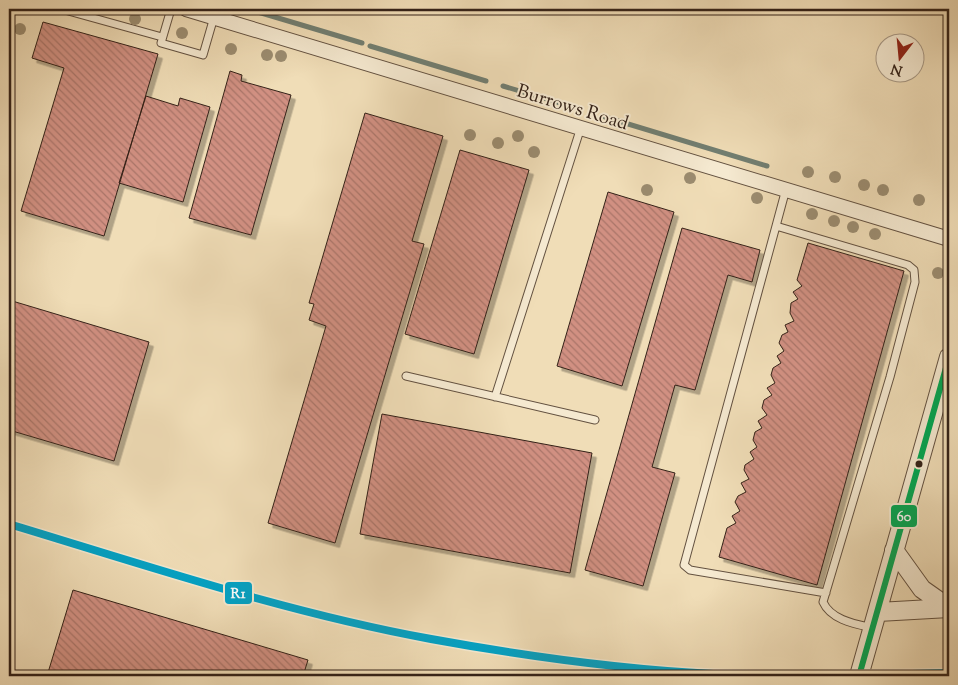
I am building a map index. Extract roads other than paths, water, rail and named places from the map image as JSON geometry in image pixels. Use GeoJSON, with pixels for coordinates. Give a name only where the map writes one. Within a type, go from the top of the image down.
{"type":"FeatureCollection","features":[{"type":"Feature","properties":{"kind":"street","name":"Burrows Road"},"geometry":{"type":"LineString","coordinates":[[186,9],[949,238]]}},
{"type":"Feature","properties":{"kind":"street"},"geometry":{"type":"LineString","coordinates":[[860,676],[894,550],[943,405],[949,357]]}},
{"type":"Feature","properties":{"kind":"street"},"geometry":{"type":"LineString","coordinates":[[894,550],[922,589],[949,608]]}},
{"type":"Feature","properties":{"kind":"street"},"geometry":{"type":"LineString","coordinates":[[875,620],[949,608]]}},
{"type":"Feature","properties":{"kind":"lane"},"geometry":{"type":"LineString","coordinates":[[61,9],[162,37]]}},
{"type":"Feature","properties":{"kind":"lane"},"geometry":{"type":"LineString","coordinates":[[171,9],[161,43],[204,55],[214,17]]}},
{"type":"Feature","properties":{"kind":"lane"},"geometry":{"type":"LineString","coordinates":[[495,397],[581,128]]}},
{"type":"Feature","properties":{"kind":"lane"},"geometry":{"type":"LineString","coordinates":[[786,189],[684,565],[690,570],[826,594]]}},
{"type":"Feature","properties":{"kind":"lane"},"geometry":{"type":"LineString","coordinates":[[776,226],[908,265],[914,270],[915,282],[890,377],[823,602],[827,610],[840,618],[875,620]]}},
{"type":"Feature","properties":{"kind":"lane"},"geometry":{"type":"LineString","coordinates":[[406,376],[595,420]]}},
{"type":"Feature","properties":{"kind":"waterway"},"geometry":{"type":"LineString","coordinates":[[258,12],[362,43]]}},
{"type":"Feature","properties":{"kind":"waterway"},"geometry":{"type":"LineString","coordinates":[[370,46],[486,81]]}},
{"type":"Feature","properties":{"kind":"waterway"},"geometry":{"type":"LineString","coordinates":[[503,86],[577,108]]}},
{"type":"Feature","properties":{"kind":"waterway"},"geometry":{"type":"LineString","coordinates":[[605,117],[767,166]]}}]}
